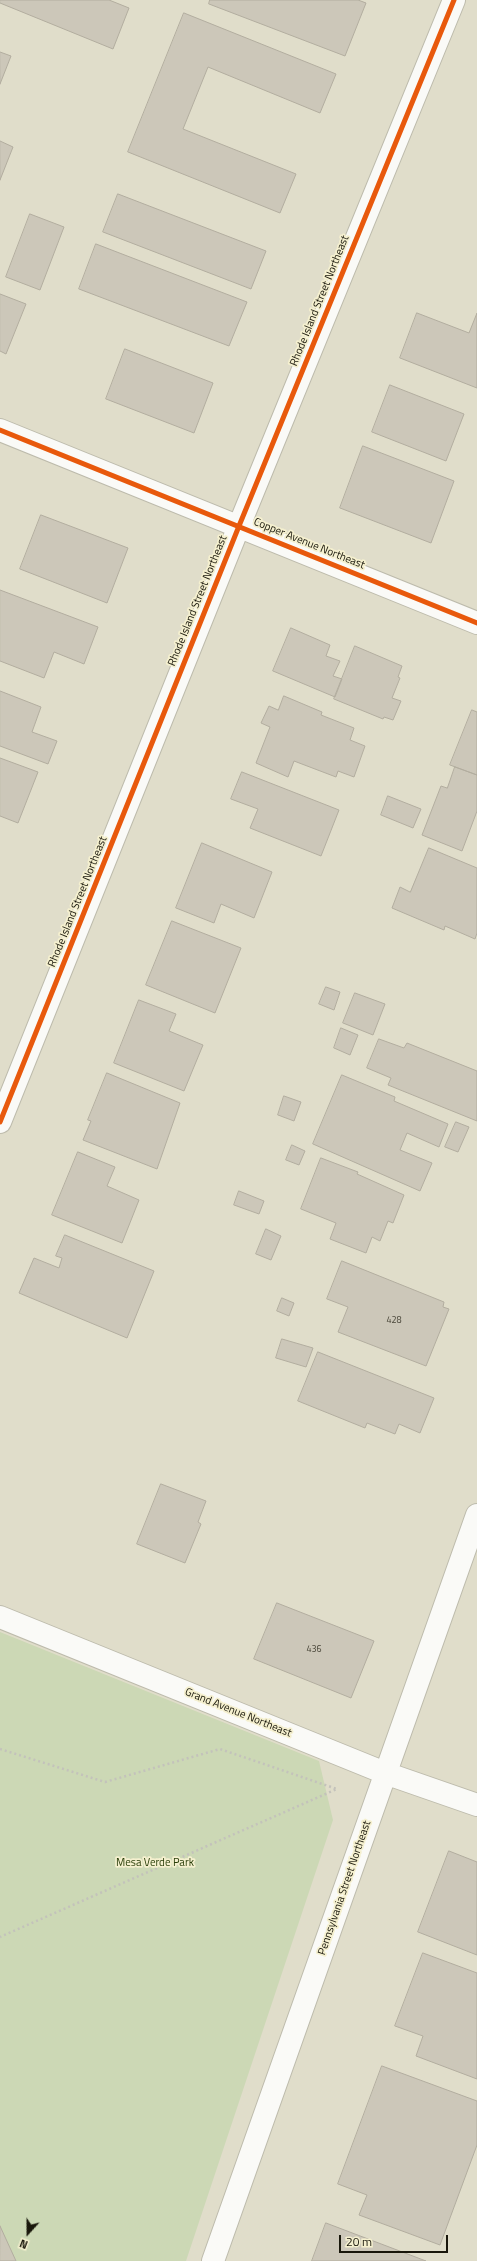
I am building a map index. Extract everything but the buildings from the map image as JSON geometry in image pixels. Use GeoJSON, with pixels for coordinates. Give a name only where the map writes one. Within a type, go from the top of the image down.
{"type":"FeatureCollection","features":[{"type":"Feature","properties":{"kind":"street","name":"Rhode Island Street Northeast"},"geometry":{"type":"LineString","coordinates":[[0,1122],[239,526],[454,0]]}},
{"type":"Feature","properties":{"kind":"street","name":"Copper Avenue Northeast"},"geometry":{"type":"LineString","coordinates":[[0,430],[477,623]]}},
{"type":"Feature","properties":{"kind":"street","name":"Pennsylvania Street Northeast"},"geometry":{"type":"LineString","coordinates":[[213,2261],[477,1515]]}},
{"type":"Feature","properties":{"kind":"street","name":"Grand Avenue Northeast"},"geometry":{"type":"LineString","coordinates":[[0,1616],[386,1773],[477,1805]]}},
{"type":"Feature","properties":{"kind":"path"},"geometry":{"type":"LineString","coordinates":[[0,1749],[105,1782],[220,1749],[337,1789],[0,1937]]}},
{"type":"Feature","properties":{"kind":"green space","name":"Mesa Verde Park"},"geometry":{"type":"Polygon","coordinates":[[[0,1632],[319,1761],[333,1820],[186,2261],[0,2261],[0,1632]]]}},
{"type":"Feature","properties":{"kind":"cycle path"},"geometry":{"type":"LineString","coordinates":[[0,1122],[239,526],[454,0]]}},
{"type":"Feature","properties":{"kind":"cycle path"},"geometry":{"type":"LineString","coordinates":[[0,430],[477,623]]}}]}
